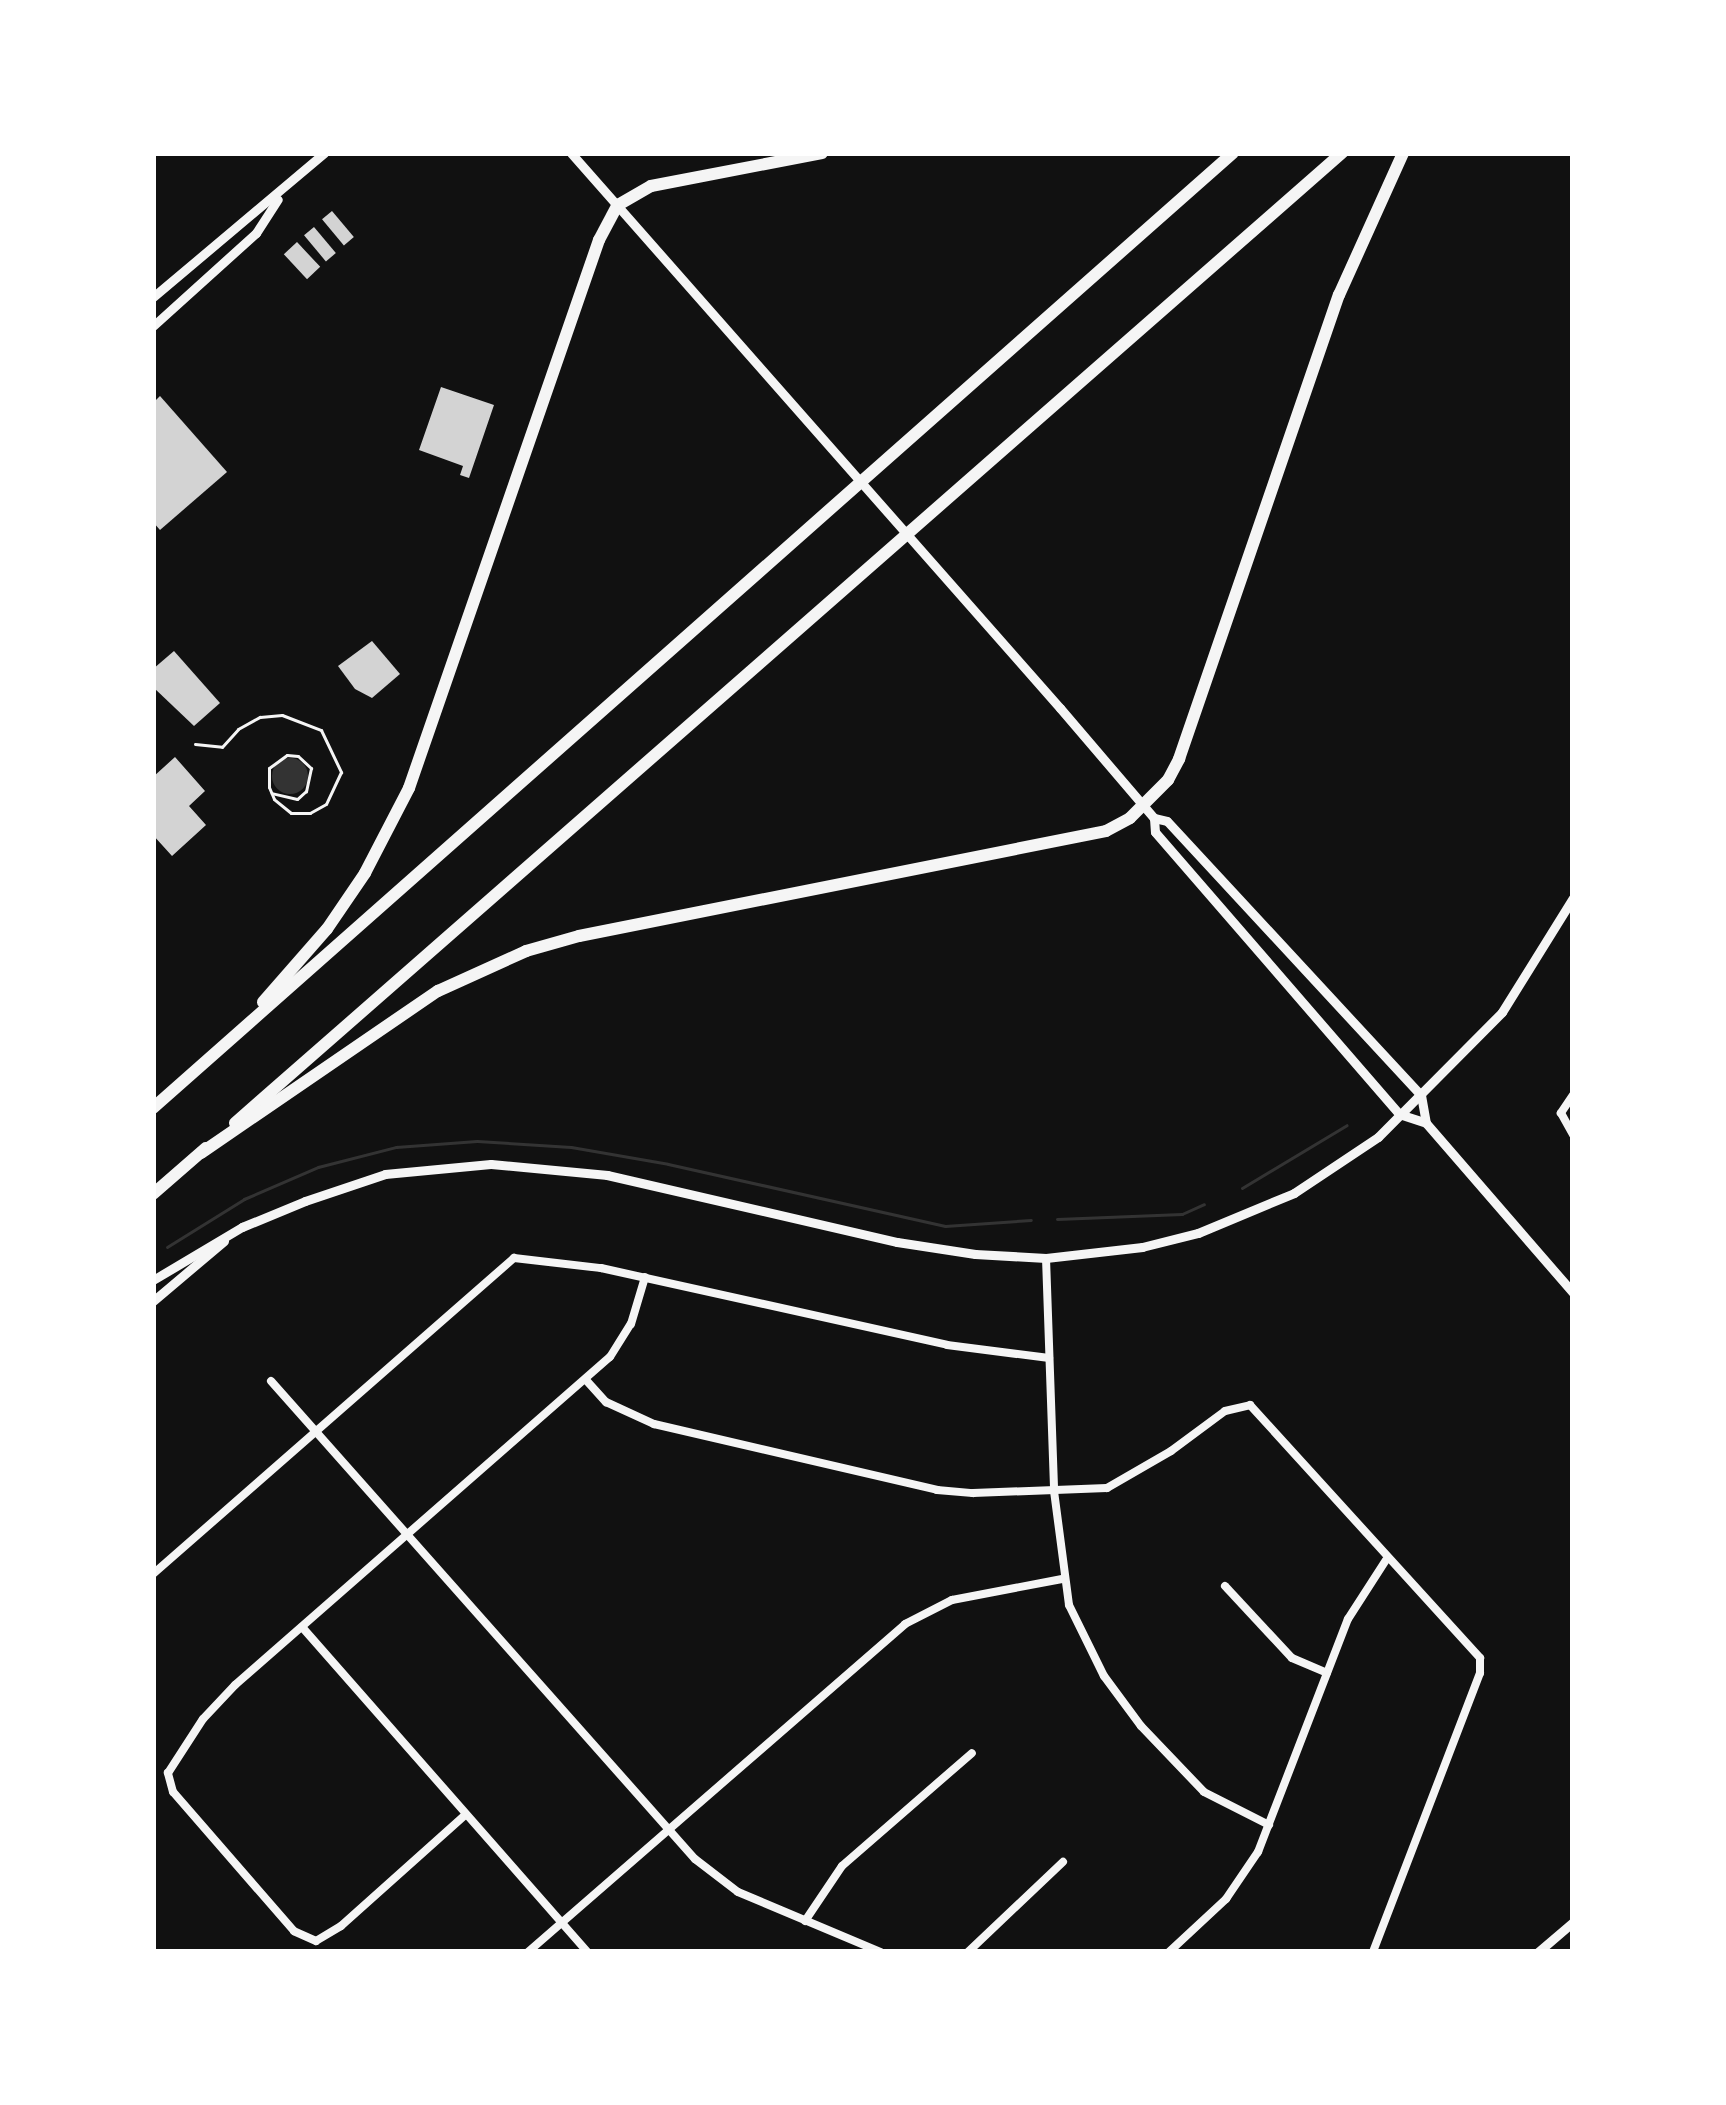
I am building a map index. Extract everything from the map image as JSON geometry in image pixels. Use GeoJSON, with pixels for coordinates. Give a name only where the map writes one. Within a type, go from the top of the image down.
{"type":"FeatureCollection","features":[{"type":"Feature","properties":{"kind":"highway"},"geometry":{"type":"LineString","coordinates":[[204,1064],[327,929],[380,847],[433,726],[598,240],[618,205],[652,185],[823,153]]}},
{"type":"Feature","properties":{"kind":"highway"},"geometry":{"type":"LineString","coordinates":[[153,1108],[1233,153]]}},
{"type":"Feature","properties":{"kind":"highway"},"geometry":{"type":"LineString","coordinates":[[153,1194],[1342,153]]}},
{"type":"Feature","properties":{"kind":"highway"},"geometry":{"type":"LineString","coordinates":[[201,1153],[417,1004],[526,951],[1106,831],[1149,812],[1179,759],[1339,295],[1403,153]]}},
{"type":"Feature","properties":{"kind":"main road"},"geometry":{"type":"LineString","coordinates":[[153,297],[225,233],[281,194],[324,153]]}},
{"type":"Feature","properties":{"kind":"main road"},"geometry":{"type":"LineString","coordinates":[[571,153],[1149,812],[1167,821],[1421,1095],[1426,1123]]}},
{"type":"Feature","properties":{"kind":"main road"},"geometry":{"type":"LineString","coordinates":[[153,326],[256,233],[281,194]]}},
{"type":"Feature","properties":{"kind":"main road"},"geometry":{"type":"LineString","coordinates":[[1149,812],[1155,832],[1399,1114],[1426,1123],[1573,1293]]}},
{"type":"Feature","properties":{"kind":"main road"},"geometry":{"type":"LineString","coordinates":[[153,1280],[242,1227],[385,1174],[491,1164],[608,1175],[897,1242],[1046,1258],[1142,1247],[1248,1215],[1340,1165],[1421,1095],[1502,1012],[1573,898]]}},
{"type":"Feature","properties":{"kind":"main road"},"geometry":{"type":"LineString","coordinates":[[153,1300],[242,1227]]}},
{"type":"Feature","properties":{"kind":"main road"},"geometry":{"type":"LineString","coordinates":[[1538,1952],[1573,1922]]}},
{"type":"Feature","properties":{"kind":"street"},"geometry":{"type":"LineString","coordinates":[[1573,1094],[1562,1113],[1573,1135]]}},
{"type":"Feature","properties":{"kind":"street"},"geometry":{"type":"LineString","coordinates":[[153,1574],[514,1258],[644,1277],[946,1345],[1049,1358]]}},
{"type":"Feature","properties":{"kind":"street"},"geometry":{"type":"LineString","coordinates":[[1046,1258],[1054,1491],[1062,1579],[1084,1640],[1141,1726],[1204,1792],[1270,1825]]}},
{"type":"Feature","properties":{"kind":"street"},"geometry":{"type":"LineString","coordinates":[[464,1816],[328,1937],[304,1938],[168,1781],[169,1767],[203,1718],[586,1380],[619,1345],[642,1299],[644,1277]]}},
{"type":"Feature","properties":{"kind":"street"},"geometry":{"type":"LineString","coordinates":[[586,1380],[606,1402],[654,1424],[947,1492],[1107,1487],[1171,1451],[1225,1411],[1250,1405],[1386,1560],[1480,1658],[1480,1673],[1373,1952]]}},
{"type":"Feature","properties":{"kind":"street"},"geometry":{"type":"LineString","coordinates":[[271,1382],[667,1831],[738,1892],[881,1952]]}},
{"type":"Feature","properties":{"kind":"street"},"geometry":{"type":"LineString","coordinates":[[1169,1952],[1226,1899],[1270,1825],[1363,1588],[1386,1560]]}},
{"type":"Feature","properties":{"kind":"street"},"geometry":{"type":"LineString","coordinates":[[528,1952],[905,1624],[952,1600],[1062,1579]]}},
{"type":"Feature","properties":{"kind":"street"},"geometry":{"type":"LineString","coordinates":[[1225,1586],[1292,1658],[1327,1673]]}},
{"type":"Feature","properties":{"kind":"street"},"geometry":{"type":"LineString","coordinates":[[302,1627],[588,1952]]}},
{"type":"Feature","properties":{"kind":"street"},"geometry":{"type":"LineString","coordinates":[[805,1921],[842,1866],[972,1753]]}},
{"type":"Feature","properties":{"kind":"street"},"geometry":{"type":"LineString","coordinates":[[968,1952],[1063,1862]]}},
{"type":"Feature","properties":{"kind":"path"},"geometry":{"type":"LineString","coordinates":[[195,744],[222,747],[238,729],[260,717],[282,716],[321,730],[341,772],[326,803],[310,813],[291,813],[272,793],[267,778],[276,760],[298,756],[310,768],[310,784],[297,799],[272,793]]}},
{"type":"Feature","properties":{"kind":"shaded area"},"geometry":{"type":"Polygon","coordinates":[[[290,758],[302,764],[308,776],[302,788],[290,794],[278,788],[272,776],[278,764],[290,758]]]}},
{"type":"Feature","properties":{"kind":"building"},"geometry":{"type":"Polygon","coordinates":[[[332,211],[354,237],[344,245],[322,219],[332,211]]]}},
{"type":"Feature","properties":{"kind":"building"},"geometry":{"type":"Polygon","coordinates":[[[314,227],[336,253],[326,261],[304,235],[314,227]]]}},
{"type":"Feature","properties":{"kind":"building"},"geometry":{"type":"Polygon","coordinates":[[[297,242],[320,267],[307,279],[284,254],[297,242]]]}},
{"type":"Feature","properties":{"kind":"building"},"geometry":{"type":"Polygon","coordinates":[[[441,387],[494,405],[469,478],[460,475],[463,466],[419,450],[441,387]]]}},
{"type":"Feature","properties":{"kind":"building"},"geometry":{"type":"Polygon","coordinates":[[[160,396],[227,472],[160,530],[153,522],[153,403],[160,396]]]}},
{"type":"Feature","properties":{"kind":"building"},"geometry":{"type":"Polygon","coordinates":[[[372,641],[400,674],[372,698],[355,689],[338,666],[372,641]]]}},
{"type":"Feature","properties":{"kind":"building"},"geometry":{"type":"Polygon","coordinates":[[[174,651],[220,703],[194,726],[153,687],[153,669],[174,651]]]}},
{"type":"Feature","properties":{"kind":"building"},"geometry":{"type":"Polygon","coordinates":[[[175,757],[205,791],[189,806],[206,825],[172,856],[153,835],[153,777],[175,757]]]}},
{"type":"Feature","properties":{"kind":"waterway"},"geometry":{"type":"LineString","coordinates":[[1242,1188],[1347,1125]]}},
{"type":"Feature","properties":{"kind":"waterway"},"geometry":{"type":"LineString","coordinates":[[167,1247],[244,1199],[318,1167],[396,1147],[477,1141],[571,1147],[668,1164],[945,1226],[1031,1220]]}},
{"type":"Feature","properties":{"kind":"waterway"},"geometry":{"type":"LineString","coordinates":[[1057,1219],[1182,1214],[1204,1204]]}}]}
